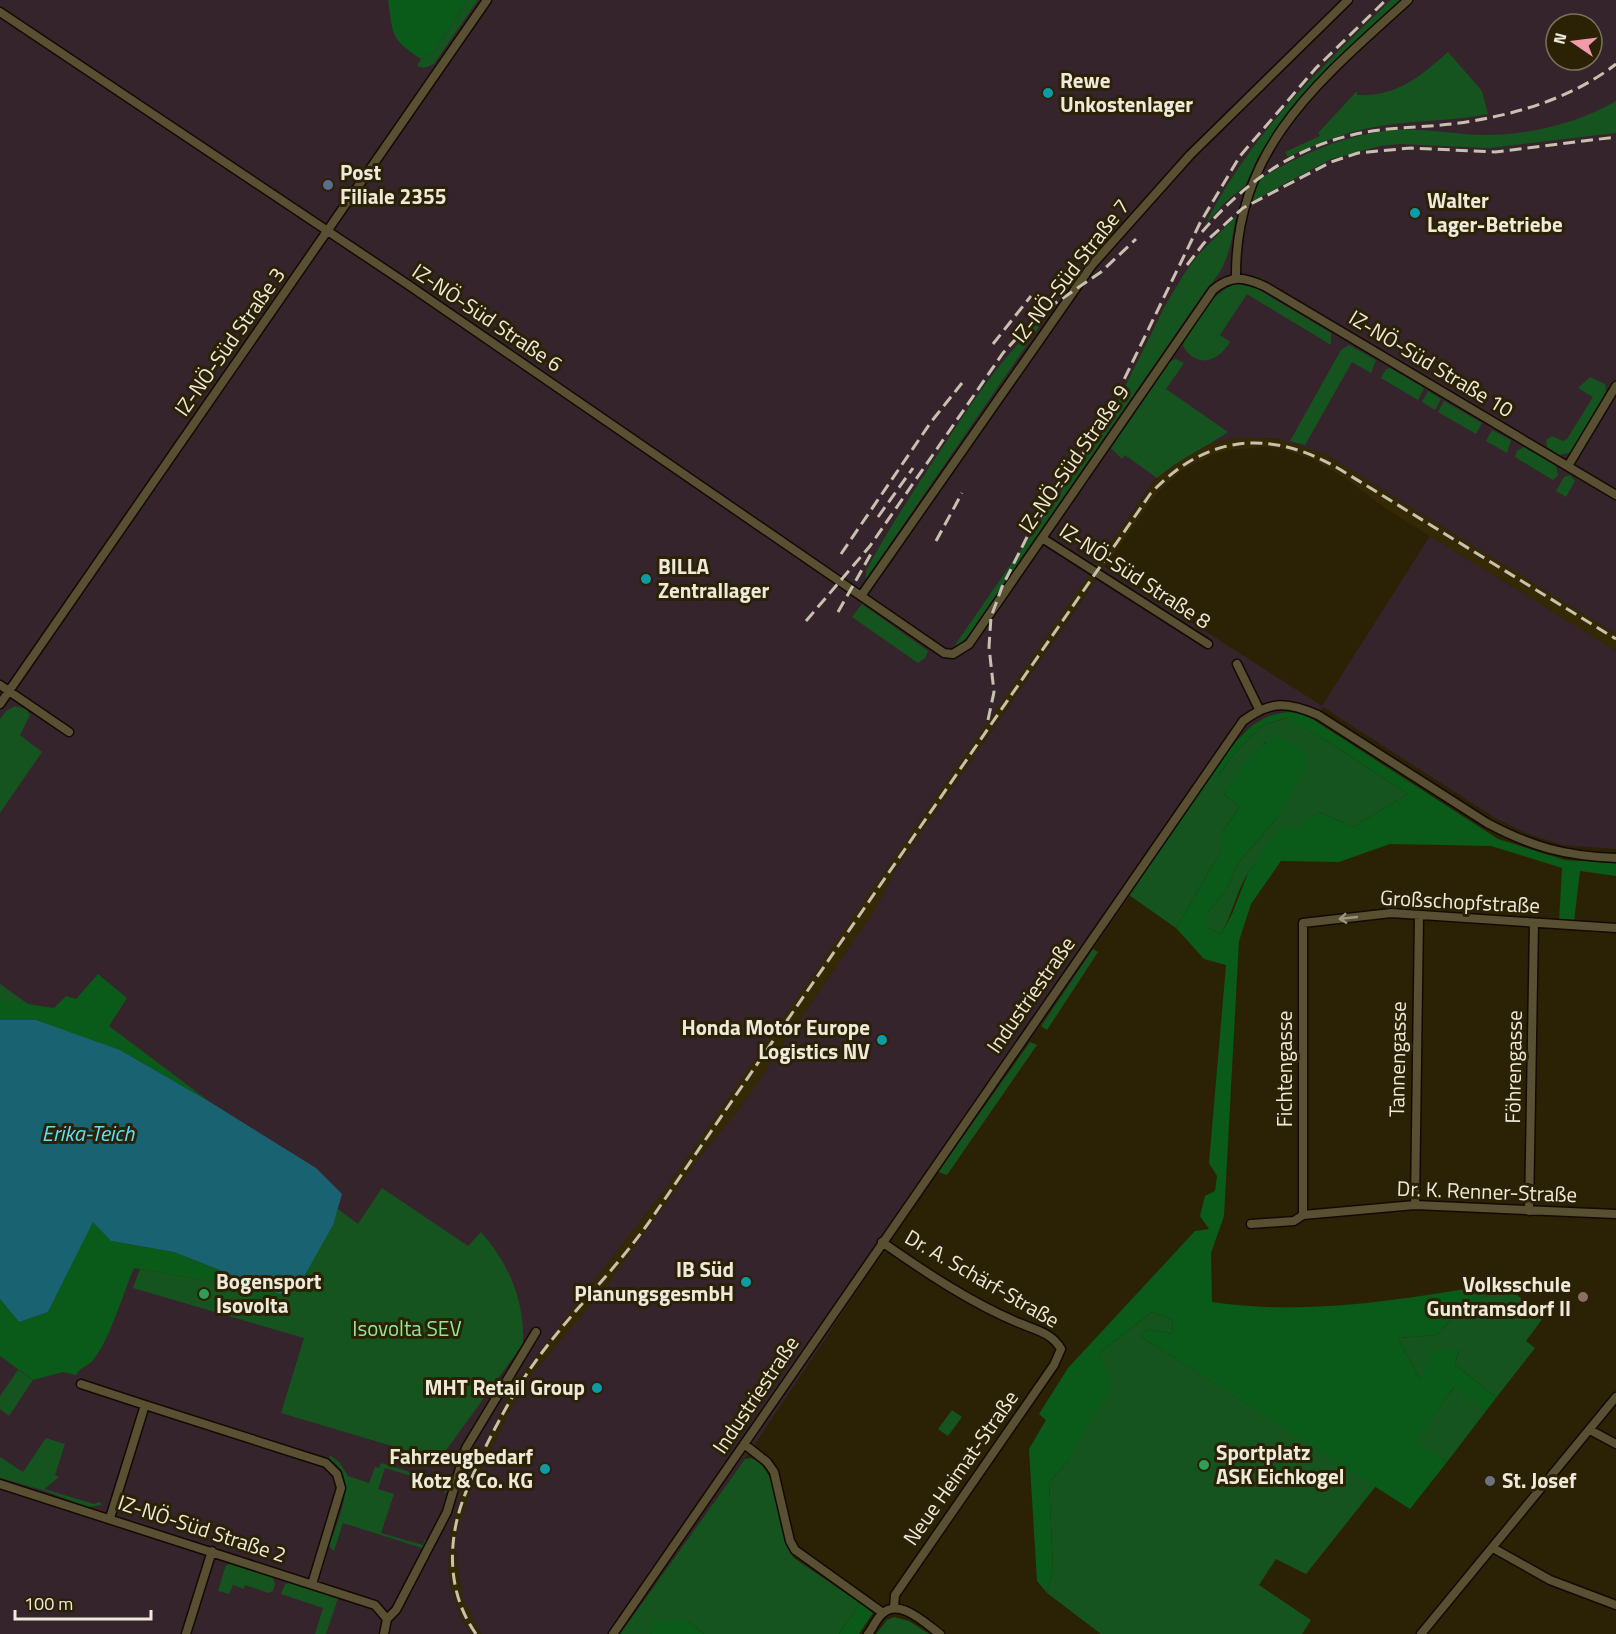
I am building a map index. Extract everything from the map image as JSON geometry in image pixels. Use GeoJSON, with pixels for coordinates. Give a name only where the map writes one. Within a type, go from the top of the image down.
{"type":"FeatureCollection","features":[{"type":"Feature","properties":{"kind":"street","name":"IZ-NÖ-Süd Straße 3"},"geometry":{"type":"LineString","coordinates":[[0,704],[487,0]]}},
{"type":"Feature","properties":{"kind":"street","name":"IZ-NÖ-Süd Straße 7"},"geometry":{"type":"LineString","coordinates":[[861,596],[1092,265],[1190,155],[1348,0]]}},
{"type":"Feature","properties":{"kind":"street"},"geometry":{"type":"LineString","coordinates":[[1236,277],[1236,255],[1243,208],[1255,172],[1269,147],[1322,81],[1408,0]]}},
{"type":"Feature","properties":{"kind":"street","name":"IZ-NÖ-Süd Straße 6"},"geometry":{"type":"LineString","coordinates":[[0,12],[328,231],[944,653],[952,654]]}},
{"type":"Feature","properties":{"kind":"street","name":"IZ-NÖ-Süd Straße 9"},"geometry":{"type":"LineString","coordinates":[[952,654],[969,644],[1213,290],[1224,281],[1236,277]]}},
{"type":"Feature","properties":{"kind":"street","name":"IZ-NÖ-Süd Straße 10"},"geometry":{"type":"LineString","coordinates":[[1236,277],[1252,280],[1266,287],[1616,495]]}},
{"type":"Feature","properties":{"kind":"street"},"geometry":{"type":"LineString","coordinates":[[1568,466],[1616,386]]}},
{"type":"Feature","properties":{"kind":"street","name":"IZ-NÖ-Süd Straße 8"},"geometry":{"type":"LineString","coordinates":[[1041,538],[1208,644]]}},
{"type":"Feature","properties":{"kind":"street"},"geometry":{"type":"LineString","coordinates":[[1237,664],[1259,709],[1277,705],[1298,706],[1318,715],[1487,823],[1515,838],[1568,855],[1616,858]]}},
{"type":"Feature","properties":{"kind":"street"},"geometry":{"type":"LineString","coordinates":[[0,685],[69,732]]}},
{"type":"Feature","properties":{"kind":"street","name":"Industriestraße"},"geometry":{"type":"LineString","coordinates":[[613,1634],[1195,788],[1243,722],[1259,709]]}},
{"type":"Feature","properties":{"kind":"street","name":"Großschopfstraße"},"geometry":{"type":"LineString","coordinates":[[1303,923],[1391,914],[1616,928]]}},
{"type":"Feature","properties":{"kind":"street","name":"Tannengasse"},"geometry":{"type":"LineString","coordinates":[[1415,1205],[1419,915]]}},
{"type":"Feature","properties":{"kind":"street","name":"Fichtengasse"},"geometry":{"type":"LineString","coordinates":[[1303,923],[1303,1215]]}},
{"type":"Feature","properties":{"kind":"street","name":"Föhrengasse"},"geometry":{"type":"LineString","coordinates":[[1529,1211],[1534,923]]}},
{"type":"Feature","properties":{"kind":"street","name":"Dr. K. Renner-Straße"},"geometry":{"type":"LineString","coordinates":[[1251,1224],[1294,1221],[1303,1215],[1415,1205],[1616,1214]]}},
{"type":"Feature","properties":{"kind":"street","name":"Dr. A. Schärf-Straße"},"geometry":{"type":"LineString","coordinates":[[882,1242],[921,1269],[975,1301],[1054,1337],[1061,1349]]}},
{"type":"Feature","properties":{"kind":"street"},"geometry":{"type":"LineString","coordinates":[[384,1634],[387,1619],[396,1610],[447,1512],[466,1448],[536,1332]]}},
{"type":"Feature","properties":{"kind":"street","name":"Neue Heimat-Straße"},"geometry":{"type":"LineString","coordinates":[[894,1608],[895,1595],[1054,1365],[1061,1349]]}},
{"type":"Feature","properties":{"kind":"street"},"geometry":{"type":"LineString","coordinates":[[81,1384],[326,1463],[338,1474],[341,1488],[312,1584]]}},
{"type":"Feature","properties":{"kind":"street"},"geometry":{"type":"LineString","coordinates":[[1421,1634],[1616,1396]]}},
{"type":"Feature","properties":{"kind":"street"},"geometry":{"type":"LineString","coordinates":[[110,1518],[145,1405]]}},
{"type":"Feature","properties":{"kind":"street"},"geometry":{"type":"LineString","coordinates":[[1590,1430],[1616,1444]]}},
{"type":"Feature","properties":{"kind":"street"},"geometry":{"type":"LineString","coordinates":[[744,1444],[767,1462],[774,1472],[790,1541],[795,1550],[883,1613]]}},
{"type":"Feature","properties":{"kind":"street","name":"IZ-NÖ-Süd Straße 2"},"geometry":{"type":"LineString","coordinates":[[0,1484],[375,1605],[387,1619]]}},
{"type":"Feature","properties":{"kind":"street"},"geometry":{"type":"LineString","coordinates":[[1493,1548],[1550,1580],[1616,1605]]}},
{"type":"Feature","properties":{"kind":"street"},"geometry":{"type":"LineString","coordinates":[[186,1634],[212,1551]]}},
{"type":"Feature","properties":{"kind":"street"},"geometry":{"type":"LineString","coordinates":[[868,1634],[883,1613],[894,1608],[907,1612],[940,1634]]}},
{"type":"Feature","properties":{"kind":"shaded area"},"geometry":{"type":"Polygon","coordinates":[[[0,0],[1616,0],[1616,634],[1325,454],[1275,438],[1233,438],[1210,444],[1168,468],[1156,478],[1096,564],[1103,569],[1105,567],[1322,706],[1430,536],[1616,651],[1616,849],[1563,845],[1531,835],[1497,819],[1323,707],[1314,720],[1302,714],[1244,731],[881,1255],[745,1459],[620,1634],[481,1634],[463,1599],[455,1547],[458,1529],[470,1492],[507,1416],[530,1377],[607,1285],[700,1157],[740,1108],[874,911],[896,869],[1096,580],[1089,575],[669,1184],[513,1386],[463,1490],[451,1528],[448,1567],[450,1584],[460,1616],[471,1634],[0,1634],[0,0]]]}},
{"type":"Feature","properties":{"kind":"shaded area"},"geometry":{"type":"Polygon","coordinates":[[[1256,437],[1290,441],[1325,454],[1616,634],[1616,651],[1388,510],[1343,477],[1314,460],[1283,449],[1264,447],[1230,450],[1212,455],[1181,471],[1157,493],[1103,569],[1096,564],[1157,478],[1168,468],[1210,444],[1233,438],[1256,437]]]}},
{"type":"Feature","properties":{"kind":"shaded area"},"geometry":{"type":"Polygon","coordinates":[[[1089,574],[1096,579],[896,869],[874,911],[740,1108],[700,1157],[607,1286],[530,1377],[507,1416],[470,1492],[455,1547],[463,1599],[481,1634],[471,1634],[460,1616],[450,1584],[448,1567],[451,1528],[463,1490],[513,1386],[669,1184],[1089,574]]]}},
{"type":"Feature","properties":{"kind":"green space"},"geometry":{"type":"Polygon","coordinates":[[[388,0],[468,0],[434,52],[421,59],[398,41],[392,28],[388,0]]]}},
{"type":"Feature","properties":{"kind":"green space"},"geometry":{"type":"Polygon","coordinates":[[[468,0],[478,0],[434,64],[424,68],[417,66],[421,59],[434,52],[468,0]]]}},
{"type":"Feature","properties":{"kind":"green space"},"geometry":{"type":"Polygon","coordinates":[[[1391,0],[1401,0],[1306,91],[1258,157],[1245,186],[1225,202],[1205,225],[1223,193],[1264,133],[1338,51],[1391,0]]]}},
{"type":"Feature","properties":{"kind":"green space"},"geometry":{"type":"Polygon","coordinates":[[[1448,52],[1482,91],[1488,114],[1373,127],[1336,137],[1288,157],[1285,152],[1320,136],[1318,133],[1357,91],[1357,95],[1371,95],[1396,89],[1427,70],[1448,52]]]}},
{"type":"Feature","properties":{"kind":"green space"},"geometry":{"type":"Polygon","coordinates":[[[1616,101],[1616,133],[1489,148],[1400,144],[1380,146],[1331,159],[1251,202],[1258,180],[1306,154],[1357,136],[1394,130],[1426,130],[1480,135],[1533,131],[1585,116],[1616,101]]]}},
{"type":"Feature","properties":{"kind":"green space"},"geometry":{"type":"Polygon","coordinates":[[[1236,216],[1230,246],[1220,272],[968,636],[957,647],[955,645],[1103,431],[1166,304],[1184,274],[1198,255],[1236,216]]]}},
{"type":"Feature","properties":{"kind":"green space"},"geometry":{"type":"Polygon","coordinates":[[[1237,284],[1256,288],[1331,333],[1331,345],[1247,294],[1220,335],[1230,342],[1225,349],[1214,358],[1201,360],[1195,358],[1183,346],[1184,340],[1213,300],[1220,293],[1237,284]]]}},
{"type":"Feature","properties":{"kind":"green space"},"geometry":{"type":"Polygon","coordinates":[[[1048,314],[866,579],[866,571],[885,537],[971,406],[1019,342],[1048,314]]]}},
{"type":"Feature","properties":{"kind":"green space"},"geometry":{"type":"Polygon","coordinates":[[[1349,345],[1376,360],[1371,373],[1352,362],[1305,445],[1290,441],[1341,350],[1349,345]]]}},
{"type":"Feature","properties":{"kind":"green space"},"geometry":{"type":"Polygon","coordinates":[[[1175,359],[1184,363],[1166,389],[1228,432],[1157,478],[1125,455],[1122,459],[1111,448],[1170,362],[1175,359]]]}},
{"type":"Feature","properties":{"kind":"green space"},"geometry":{"type":"Polygon","coordinates":[[[1390,368],[1424,388],[1418,400],[1381,378],[1386,369],[1390,368]]]}},
{"type":"Feature","properties":{"kind":"green space"},"geometry":{"type":"Polygon","coordinates":[[[1590,377],[1605,384],[1606,392],[1574,448],[1569,453],[1559,455],[1547,447],[1546,440],[1552,436],[1563,441],[1567,439],[1593,397],[1578,388],[1590,377]]]}},
{"type":"Feature","properties":{"kind":"green space"},"geometry":{"type":"Polygon","coordinates":[[[1428,391],[1441,399],[1435,410],[1422,402],[1428,391]]]}},
{"type":"Feature","properties":{"kind":"green space"},"geometry":{"type":"Polygon","coordinates":[[[1444,401],[1482,423],[1476,434],[1438,412],[1444,401]]]}},
{"type":"Feature","properties":{"kind":"green space"},"geometry":{"type":"Polygon","coordinates":[[[1492,430],[1511,440],[1507,453],[1486,441],[1492,430]]]}},
{"type":"Feature","properties":{"kind":"green space"},"geometry":{"type":"Polygon","coordinates":[[[1524,447],[1556,466],[1558,475],[1553,480],[1515,457],[1517,451],[1524,447]]]}},
{"type":"Feature","properties":{"kind":"green space"},"geometry":{"type":"Polygon","coordinates":[[[1570,475],[1575,481],[1566,497],[1556,491],[1564,477],[1570,475]]]}},
{"type":"Feature","properties":{"kind":"green space"},"geometry":{"type":"Polygon","coordinates":[[[862,604],[928,651],[925,658],[918,663],[852,617],[862,604]]]}},
{"type":"Feature","properties":{"kind":"green space"},"geometry":{"type":"Polygon","coordinates":[[[15,706],[26,709],[30,715],[20,735],[42,752],[0,813],[0,719],[6,711],[15,706]]]}},
{"type":"Feature","properties":{"kind":"green space"},"geometry":{"type":"Polygon","coordinates":[[[1289,712],[1302,714],[1314,720],[1498,839],[1565,860],[1616,863],[1616,876],[1580,871],[1574,922],[1559,921],[1562,868],[1491,846],[1390,844],[1339,862],[1281,861],[1251,904],[1239,941],[1224,1216],[1211,1253],[1212,1302],[1247,1306],[1317,1307],[1386,1301],[1491,1285],[1485,1296],[1463,1307],[1437,1335],[1398,1338],[1420,1380],[1432,1351],[1459,1349],[1455,1364],[1496,1398],[1486,1411],[1454,1387],[1416,1441],[1447,1462],[1410,1509],[1140,1336],[1148,1329],[1172,1334],[1173,1320],[1152,1312],[1099,1353],[1112,1384],[1068,1461],[1049,1482],[1053,1569],[1047,1593],[1037,1581],[1029,1449],[1046,1420],[1039,1414],[1068,1368],[1195,1231],[1209,1229],[1200,1216],[1205,1196],[1215,1191],[1217,1176],[1209,1163],[1226,965],[1204,959],[1176,928],[1221,851],[1221,834],[1240,807],[1224,794],[1248,760],[1270,740],[1279,736],[1305,751],[1307,767],[1278,817],[1239,862],[1226,890],[1208,912],[1208,928],[1221,934],[1232,914],[1248,873],[1281,826],[1293,830],[1320,812],[1353,827],[1408,794],[1327,741],[1286,718],[1263,725],[1237,750],[1217,777],[1212,774],[1236,742],[1253,725],[1275,714],[1289,712]]]}},
{"type":"Feature","properties":{"kind":"green space"},"geometry":{"type":"Polygon","coordinates":[[[1287,718],[1408,794],[1353,827],[1320,812],[1292,832],[1262,857],[1248,873],[1221,934],[1208,928],[1208,912],[1226,890],[1239,862],[1278,817],[1266,742],[1243,767],[1224,794],[1240,807],[1221,834],[1221,851],[1176,928],[1129,895],[1212,774],[1217,777],[1237,750],[1263,725],[1287,718]]]}},
{"type":"Feature","properties":{"kind":"green space"},"geometry":{"type":"Polygon","coordinates":[[[1093,949],[1098,952],[1047,1030],[1041,1026],[1093,949]]]}},
{"type":"Feature","properties":{"kind":"green space"},"geometry":{"type":"Polygon","coordinates":[[[98,974],[127,998],[109,1026],[210,1102],[120,1050],[0,1020],[0,1000],[54,1008],[66,996],[76,999],[98,974]]]}},
{"type":"Feature","properties":{"kind":"green space"},"geometry":{"type":"Polygon","coordinates":[[[0,984],[35,1009],[0,1000],[0,984]]]}},
{"type":"Feature","properties":{"kind":"green space"},"geometry":{"type":"Polygon","coordinates":[[[1030,1042],[1037,1045],[947,1175],[938,1172],[1030,1042]]]}},
{"type":"Feature","properties":{"kind":"green space","name":"Isovolta SEV"},"geometry":{"type":"Polygon","coordinates":[[[279,1165],[358,1224],[382,1188],[468,1246],[481,1232],[500,1257],[518,1298],[523,1344],[439,1460],[281,1413],[304,1338],[133,1288],[140,1269],[226,1284],[279,1165]]]}},
{"type":"Feature","properties":{"kind":"green space"},"geometry":{"type":"Polygon","coordinates":[[[93,1221],[111,1241],[174,1252],[280,1294],[271,1301],[226,1284],[134,1268],[111,1329],[91,1362],[76,1375],[63,1372],[33,1380],[0,1356],[0,1299],[19,1322],[48,1312],[93,1221]]]}},
{"type":"Feature","properties":{"kind":"green space"},"geometry":{"type":"Polygon","coordinates":[[[1504,1283],[1543,1318],[1526,1341],[1535,1348],[1496,1398],[1455,1364],[1459,1350],[1420,1380],[1398,1338],[1437,1335],[1463,1307],[1485,1296],[1491,1285],[1504,1283]]]}},
{"type":"Feature","properties":{"kind":"green space"},"geometry":{"type":"Polygon","coordinates":[[[1152,1312],[1173,1320],[1172,1334],[1148,1329],[1140,1336],[1376,1486],[1306,1574],[1276,1559],[1259,1585],[1311,1620],[1302,1634],[1101,1634],[1047,1593],[1053,1569],[1049,1482],[1068,1461],[1099,1353],[1152,1312]]]}},
{"type":"Feature","properties":{"kind":"green space"},"geometry":{"type":"Polygon","coordinates":[[[18,1370],[33,1380],[9,1416],[0,1409],[0,1396],[18,1370]]]}},
{"type":"Feature","properties":{"kind":"green space"},"geometry":{"type":"Polygon","coordinates":[[[1455,1386],[1486,1411],[1447,1462],[1415,1441],[1455,1386]]]}},
{"type":"Feature","properties":{"kind":"green space"},"geometry":{"type":"Polygon","coordinates":[[[952,1410],[962,1417],[948,1436],[938,1429],[952,1410]]]}},
{"type":"Feature","properties":{"kind":"green space"},"geometry":{"type":"Polygon","coordinates":[[[46,1438],[65,1444],[55,1475],[59,1477],[44,1489],[94,1504],[100,1502],[102,1505],[88,1507],[0,1478],[0,1457],[23,1472],[46,1438]]]}},
{"type":"Feature","properties":{"kind":"green space"},"geometry":{"type":"Polygon","coordinates":[[[330,1455],[340,1463],[348,1476],[369,1483],[375,1467],[379,1468],[381,1463],[449,1484],[451,1490],[444,1493],[445,1486],[385,1468],[378,1489],[394,1494],[381,1533],[423,1545],[425,1539],[427,1542],[423,1553],[420,1553],[422,1548],[343,1523],[334,1551],[329,1546],[341,1512],[345,1488],[344,1477],[339,1467],[329,1459],[330,1455]]]}},
{"type":"Feature","properties":{"kind":"green space"},"geometry":{"type":"Polygon","coordinates":[[[751,1458],[769,1475],[787,1546],[794,1558],[860,1603],[839,1634],[704,1634],[687,1620],[655,1620],[650,1634],[620,1634],[745,1459],[751,1458]]]}},
{"type":"Feature","properties":{"kind":"green space"},"geometry":{"type":"Polygon","coordinates":[[[231,1564],[273,1578],[275,1584],[273,1591],[269,1593],[245,1585],[244,1589],[233,1585],[229,1594],[218,1591],[226,1565],[231,1564]]]}},
{"type":"Feature","properties":{"kind":"green space"},"geometry":{"type":"Polygon","coordinates":[[[289,1583],[338,1598],[326,1634],[315,1634],[323,1608],[281,1594],[285,1584],[289,1583]]]}},
{"type":"Feature","properties":{"kind":"green space"},"geometry":{"type":"Polygon","coordinates":[[[860,1603],[873,1613],[859,1634],[839,1634],[860,1603]]]}},
{"type":"Feature","properties":{"kind":"green space"},"geometry":{"type":"Polygon","coordinates":[[[894,1617],[909,1621],[929,1634],[876,1634],[887,1620],[894,1617]]]}},
{"type":"Feature","properties":{"kind":"green space"},"geometry":{"type":"Polygon","coordinates":[[[654,1620],[687,1620],[704,1634],[650,1634],[654,1620]]]}},
{"type":"Feature","properties":{"kind":"water","name":"Erika-Teich"},"geometry":{"type":"Polygon","coordinates":[[[0,1020],[36,1020],[120,1050],[210,1102],[316,1168],[342,1194],[333,1225],[297,1289],[280,1294],[174,1252],[111,1241],[93,1222],[48,1312],[19,1322],[0,1299],[0,1020]]]}},
{"type":"Feature","properties":{"kind":"railway"},"geometry":{"type":"LineString","coordinates":[[988,720],[994,692],[989,647],[991,617],[1002,587],[1029,533],[1100,429],[1200,223],[1240,156],[1316,68],[1386,0]]}},
{"type":"Feature","properties":{"kind":"railway"},"geometry":{"type":"LineString","coordinates":[[1202,232],[1251,184],[1288,159],[1308,149],[1364,132],[1473,121],[1538,105],[1579,88],[1616,64]]}},
{"type":"Feature","properties":{"kind":"railway"},"geometry":{"type":"LineString","coordinates":[[1187,265],[1204,243],[1243,208],[1331,162],[1358,153],[1411,148],[1495,152],[1616,137]]}},
{"type":"Feature","properties":{"kind":"railway"},"geometry":{"type":"LineString","coordinates":[[806,621],[870,546],[1003,353],[1038,315],[1101,272],[1136,239]]}},
{"type":"Feature","properties":{"kind":"railway"},"geometry":{"type":"LineString","coordinates":[[993,344],[1031,296]]}},
{"type":"Feature","properties":{"kind":"railway"},"geometry":{"type":"LineString","coordinates":[[841,554],[931,422],[962,383]]}},
{"type":"Feature","properties":{"kind":"railway"},"geometry":{"type":"LineString","coordinates":[[476,1634],[466,1618],[455,1584],[453,1549],[458,1514],[477,1465],[517,1389],[541,1354],[639,1236],[1151,493],[1173,473],[1195,458],[1218,449],[1242,444],[1266,443],[1315,457],[1341,470],[1616,639]]}},
{"type":"Feature","properties":{"kind":"railway"},"geometry":{"type":"LineString","coordinates":[[878,517],[913,468]]}},
{"type":"Feature","properties":{"kind":"railway"},"geometry":{"type":"LineString","coordinates":[[936,541],[962,493]]}},
{"type":"Feature","properties":{"kind":"railway"},"geometry":{"type":"LineString","coordinates":[[838,612],[872,552]]}},
{"type":"Feature","properties":{"kind":"place","name":"Rewe Unkostenlager"},"geometry":{"type":"Point","coordinates":[1048,93]}},
{"type":"Feature","properties":{"kind":"place","name":"Post Filiale 2355"},"geometry":{"type":"Point","coordinates":[328,185]}},
{"type":"Feature","properties":{"kind":"place","name":"Walter Lager-Betriebe"},"geometry":{"type":"Point","coordinates":[1415,213]}},
{"type":"Feature","properties":{"kind":"place","name":"BILLA Zentrallager"},"geometry":{"type":"Point","coordinates":[646,579]}},
{"type":"Feature","properties":{"kind":"place","name":"Honda Motor Europe Logistics NV"},"geometry":{"type":"Point","coordinates":[882,1040]}},
{"type":"Feature","properties":{"kind":"place","name":"IB Süd PlanungsgesmbH"},"geometry":{"type":"Point","coordinates":[746,1282]}},
{"type":"Feature","properties":{"kind":"place","name":"Bogensport Isovolta"},"geometry":{"type":"Point","coordinates":[204,1294]}},
{"type":"Feature","properties":{"kind":"place","name":"Volksschule Guntramsdorf II"},"geometry":{"type":"Point","coordinates":[1583,1297]}},
{"type":"Feature","properties":{"kind":"place","name":"MHT Retail Group"},"geometry":{"type":"Point","coordinates":[597,1388]}},
{"type":"Feature","properties":{"kind":"place","name":"Sportplatz ASK Eichkogel"},"geometry":{"type":"Point","coordinates":[1204,1465]}},
{"type":"Feature","properties":{"kind":"place","name":"Fahrzeugbedarf Kotz & Co. KG"},"geometry":{"type":"Point","coordinates":[545,1469]}},
{"type":"Feature","properties":{"kind":"place","name":"St. Josef"},"geometry":{"type":"Point","coordinates":[1490,1481]}}]}
